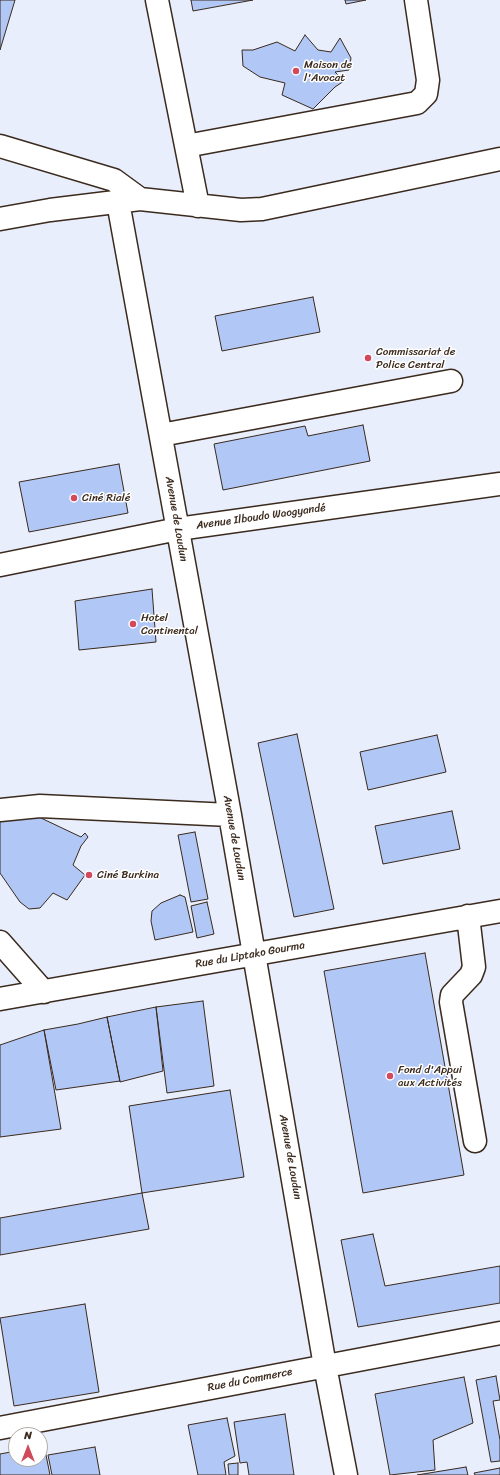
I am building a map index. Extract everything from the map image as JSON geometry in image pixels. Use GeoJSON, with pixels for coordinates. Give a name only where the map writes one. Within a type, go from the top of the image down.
{"type":"FeatureCollection","features":[{"type":"Feature","properties":{"kind":"street"},"geometry":{"type":"LineString","coordinates":[[157,0],[198,206]]}},
{"type":"Feature","properties":{"kind":"street"},"geometry":{"type":"LineString","coordinates":[[186,146],[417,103],[426,94],[428,80],[416,0]]}},
{"type":"Feature","properties":{"kind":"street"},"geometry":{"type":"LineString","coordinates":[[0,146],[114,180],[140,199]]}},
{"type":"Feature","properties":{"kind":"street"},"geometry":{"type":"LineString","coordinates":[[0,219],[50,210],[140,199],[241,210],[262,209],[500,159]]}},
{"type":"Feature","properties":{"kind":"street","name":"Avenue de Loudun"},"geometry":{"type":"LineString","coordinates":[[118,202],[230,814],[325,1366],[346,1475]]}},
{"type":"Feature","properties":{"kind":"street"},"geometry":{"type":"LineString","coordinates":[[161,435],[451,381]]}},
{"type":"Feature","properties":{"kind":"street","name":"Avenue Ilboudo Waogyandé"},"geometry":{"type":"LineString","coordinates":[[0,565],[178,529],[500,484]]}},
{"type":"Feature","properties":{"kind":"street"},"geometry":{"type":"LineString","coordinates":[[0,810],[40,806],[230,814]]}},
{"type":"Feature","properties":{"kind":"street","name":"Rue du Liptako Gourma"},"geometry":{"type":"LineString","coordinates":[[0,999],[500,911]]}},
{"type":"Feature","properties":{"kind":"street"},"geometry":{"type":"LineString","coordinates":[[468,916],[474,967],[471,974],[452,995],[451,1002],[475,1141]]}},
{"type":"Feature","properties":{"kind":"street"},"geometry":{"type":"LineString","coordinates":[[0,942],[44,992]]}},
{"type":"Feature","properties":{"kind":"street","name":"Rue du Commerce"},"geometry":{"type":"LineString","coordinates":[[0,1428],[500,1333]]}},
{"type":"Feature","properties":{"kind":"shaded area"},"geometry":{"type":"Polygon","coordinates":[[[0,0],[500,0],[500,1475],[0,1475],[0,0]]]}},
{"type":"Feature","properties":{"kind":"building"},"geometry":{"type":"Polygon","coordinates":[[[0,0],[15,0],[0,50],[0,0]]]}},
{"type":"Feature","properties":{"kind":"building"},"geometry":{"type":"Polygon","coordinates":[[[191,0],[253,0],[193,11],[191,0]]]}},
{"type":"Feature","properties":{"kind":"building"},"geometry":{"type":"Polygon","coordinates":[[[345,0],[366,0],[346,4],[345,0]]]}},
{"type":"Feature","properties":{"kind":"building","name":"Maison de l'Avocat"},"geometry":{"type":"Polygon","coordinates":[[[305,35],[318,50],[331,52],[340,38],[351,58],[349,70],[335,72],[344,81],[335,87],[313,109],[282,95],[285,83],[260,77],[243,66],[242,50],[253,50],[277,42],[295,51],[305,35]]]}},
{"type":"Feature","properties":{"kind":"building"},"geometry":{"type":"Polygon","coordinates":[[[313,297],[320,332],[222,351],[215,316],[313,297]]]}},
{"type":"Feature","properties":{"kind":"building"},"geometry":{"type":"Polygon","coordinates":[[[363,425],[370,461],[223,490],[214,444],[305,426],[308,436],[363,425]]]}},
{"type":"Feature","properties":{"kind":"building","name":"Ciné Rialé"},"geometry":{"type":"Polygon","coordinates":[[[119,464],[128,513],[29,532],[19,482],[119,464]]]}},
{"type":"Feature","properties":{"kind":"building"},"geometry":{"type":"Polygon","coordinates":[[[152,589],[156,642],[79,650],[75,601],[152,589]]]}},
{"type":"Feature","properties":{"kind":"building"},"geometry":{"type":"Polygon","coordinates":[[[297,734],[334,909],[294,917],[258,743],[297,734]]]}},
{"type":"Feature","properties":{"kind":"building"},"geometry":{"type":"Polygon","coordinates":[[[437,735],[446,772],[368,790],[360,752],[437,735]]]}},
{"type":"Feature","properties":{"kind":"building"},"geometry":{"type":"Polygon","coordinates":[[[54,811],[41,818],[81,837],[85,833],[88,837],[81,846],[73,865],[85,875],[67,900],[53,893],[40,908],[29,909],[20,902],[0,873],[0,814],[54,811]]]}},
{"type":"Feature","properties":{"kind":"building"},"geometry":{"type":"Polygon","coordinates":[[[452,811],[460,849],[383,864],[375,826],[452,811]]]}},
{"type":"Feature","properties":{"kind":"building"},"geometry":{"type":"Polygon","coordinates":[[[195,832],[208,899],[191,902],[178,835],[195,832]]]}},
{"type":"Feature","properties":{"kind":"building"},"geometry":{"type":"Polygon","coordinates":[[[180,895],[185,897],[193,932],[155,940],[151,921],[152,911],[161,903],[180,895]]]}},
{"type":"Feature","properties":{"kind":"building"},"geometry":{"type":"Polygon","coordinates":[[[207,902],[214,934],[197,938],[191,906],[207,902]]]}},
{"type":"Feature","properties":{"kind":"building"},"geometry":{"type":"Polygon","coordinates":[[[425,953],[464,1175],[363,1193],[324,971],[425,953]]]}},
{"type":"Feature","properties":{"kind":"building"},"geometry":{"type":"Polygon","coordinates":[[[203,1001],[214,1086],[167,1093],[156,1007],[203,1001]]]}},
{"type":"Feature","properties":{"kind":"building"},"geometry":{"type":"Polygon","coordinates":[[[156,1007],[163,1071],[120,1082],[107,1017],[156,1007]]]}},
{"type":"Feature","properties":{"kind":"building"},"geometry":{"type":"Polygon","coordinates":[[[107,1017],[120,1081],[56,1090],[44,1030],[107,1017]]]}},
{"type":"Feature","properties":{"kind":"building"},"geometry":{"type":"Polygon","coordinates":[[[44,1030],[61,1129],[0,1137],[0,1045],[44,1030]]]}},
{"type":"Feature","properties":{"kind":"building"},"geometry":{"type":"Polygon","coordinates":[[[230,1090],[244,1177],[142,1193],[129,1106],[230,1090]]]}},
{"type":"Feature","properties":{"kind":"building"},"geometry":{"type":"Polygon","coordinates":[[[142,1193],[149,1229],[0,1255],[0,1218],[142,1193]]]}},
{"type":"Feature","properties":{"kind":"building"},"geometry":{"type":"Polygon","coordinates":[[[373,1234],[385,1286],[500,1266],[500,1303],[358,1327],[341,1240],[373,1234]]]}},
{"type":"Feature","properties":{"kind":"building"},"geometry":{"type":"Polygon","coordinates":[[[85,1304],[99,1392],[14,1406],[0,1318],[85,1304]]]}},
{"type":"Feature","properties":{"kind":"building"},"geometry":{"type":"Polygon","coordinates":[[[496,1376],[500,1400],[493,1401],[500,1440],[500,1461],[491,1462],[476,1380],[496,1376]]]}},
{"type":"Feature","properties":{"kind":"building"},"geometry":{"type":"Polygon","coordinates":[[[464,1377],[473,1423],[433,1440],[435,1470],[390,1475],[375,1394],[464,1377]]]}},
{"type":"Feature","properties":{"kind":"building"},"geometry":{"type":"Polygon","coordinates":[[[285,1414],[294,1475],[249,1475],[247,1462],[240,1463],[234,1422],[285,1414]]]}},
{"type":"Feature","properties":{"kind":"building"},"geometry":{"type":"Polygon","coordinates":[[[227,1418],[235,1456],[224,1462],[226,1475],[198,1475],[188,1425],[227,1418]]]}},
{"type":"Feature","properties":{"kind":"building"},"geometry":{"type":"Polygon","coordinates":[[[95,1447],[100,1475],[52,1475],[48,1455],[95,1447]]]}},
{"type":"Feature","properties":{"kind":"building"},"geometry":{"type":"Polygon","coordinates":[[[8,1452],[8,1467],[48,1467],[48,1465],[50,1475],[0,1475],[0,1454],[8,1452]]]}},
{"type":"Feature","properties":{"kind":"building"},"geometry":{"type":"Polygon","coordinates":[[[238,1463],[238,1475],[229,1475],[228,1464],[238,1463]]]}},
{"type":"Feature","properties":{"kind":"building"},"geometry":{"type":"Polygon","coordinates":[[[466,1467],[468,1475],[417,1475],[466,1467]]]}},
{"type":"Feature","properties":{"kind":"building"},"geometry":{"type":"Polygon","coordinates":[[[500,1468],[500,1475],[475,1475],[474,1473],[500,1468]]]}},
{"type":"Feature","properties":{"kind":"place","name":"Maison de l'Avocat"},"geometry":{"type":"Point","coordinates":[296,71]}},
{"type":"Feature","properties":{"kind":"place","name":"Commissariat de Police Central"},"geometry":{"type":"Point","coordinates":[368,358]}},
{"type":"Feature","properties":{"kind":"place","name":"Ciné Rialé"},"geometry":{"type":"Point","coordinates":[74,498]}},
{"type":"Feature","properties":{"kind":"place","name":"Hotel Continental"},"geometry":{"type":"Point","coordinates":[133,624]}},
{"type":"Feature","properties":{"kind":"place","name":"Ciné Burkina"},"geometry":{"type":"Point","coordinates":[89,875]}},
{"type":"Feature","properties":{"kind":"place","name":"Fond d'Appui aux Activités"},"geometry":{"type":"Point","coordinates":[390,1076]}}]}
